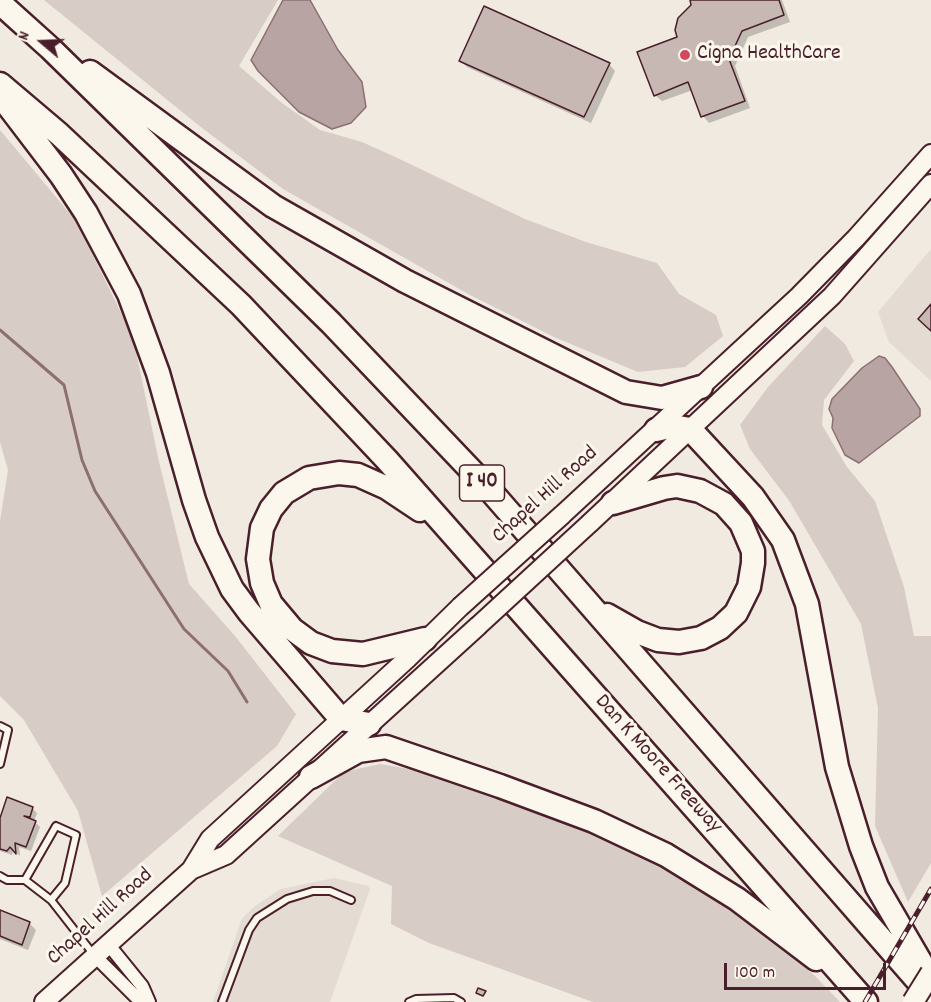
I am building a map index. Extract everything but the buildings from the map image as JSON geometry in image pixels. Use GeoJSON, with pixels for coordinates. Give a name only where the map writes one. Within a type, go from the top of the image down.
{"type":"FeatureCollection","features":[{"type":"Feature","properties":{"kind":"highway","name":"I 40"},"geometry":{"type":"LineString","coordinates":[[0,3],[50,48],[331,323],[479,480],[593,607],[926,992]]}},
{"type":"Feature","properties":{"kind":"highway"},"geometry":{"type":"LineString","coordinates":[[50,48],[105,82],[200,155],[264,200],[325,238],[405,281],[626,392],[662,398],[701,387]]}},
{"type":"Feature","properties":{"kind":"highway","name":"I 40"},"geometry":{"type":"LineString","coordinates":[[0,84],[59,134],[241,305],[387,460],[447,528]]}},
{"type":"Feature","properties":{"kind":"highway"},"geometry":{"type":"LineString","coordinates":[[0,95],[86,213],[129,294],[158,373],[194,501],[223,572],[249,612],[341,719],[369,724]]}},
{"type":"Feature","properties":{"kind":"highway"},"geometry":{"type":"LineString","coordinates":[[656,430],[673,426],[690,429],[753,497],[771,521],[791,557],[807,604],[837,766],[861,846],[877,887],[923,966],[926,992]]}},
{"type":"Feature","properties":{"kind":"highway"},"geometry":{"type":"LineString","coordinates":[[425,639],[363,654],[332,651],[311,643],[292,629],[270,604],[259,570],[259,538],[266,518],[284,493],[309,478],[339,473],[376,482],[447,528]]}},
{"type":"Feature","properties":{"kind":"highway"},"geometry":{"type":"LineString","coordinates":[[593,607],[646,636],[669,642],[686,641],[720,628],[736,613],[749,586],[753,551],[748,536],[734,513],[713,497],[700,491],[677,486],[650,490],[613,503]]}},
{"type":"Feature","properties":{"kind":"highway","name":"Dan K Moore Freeway"},"geometry":{"type":"LineString","coordinates":[[447,528],[859,995]]}},
{"type":"Feature","properties":{"kind":"highway"},"geometry":{"type":"LineString","coordinates":[[311,777],[358,751],[386,747],[594,820],[694,871],[737,899],[859,995]]}},
{"type":"Feature","properties":{"kind":"main road","name":"Chapel Hill Road"},"geometry":{"type":"LineString","coordinates":[[44,1002],[190,870],[210,839],[408,658],[425,639],[656,430],[807,288],[931,154]]}},
{"type":"Feature","properties":{"kind":"main road","name":"Chapel Hill Road"},"geometry":{"type":"LineString","coordinates":[[190,870],[226,855],[613,503],[629,485],[832,296],[931,184]]}},
{"type":"Feature","properties":{"kind":"street"},"geometry":{"type":"LineString","coordinates":[[101,949],[141,1002]]}},
{"type":"Feature","properties":{"kind":"street"},"geometry":{"type":"LineString","coordinates":[[101,949],[142,986],[148,1002]]}},
{"type":"Feature","properties":{"kind":"lane"},"geometry":{"type":"LineString","coordinates":[[0,726],[8,730],[0,764]]}},
{"type":"Feature","properties":{"kind":"lane"},"geometry":{"type":"LineString","coordinates":[[25,880],[56,826],[76,835],[65,883],[51,900]]}},
{"type":"Feature","properties":{"kind":"lane"},"geometry":{"type":"LineString","coordinates":[[0,876],[7,880],[25,880],[51,900],[101,949]]}},
{"type":"Feature","properties":{"kind":"lane"},"geometry":{"type":"LineString","coordinates":[[222,1002],[249,930],[257,918],[287,899],[313,891],[330,891],[351,900]]}},
{"type":"Feature","properties":{"kind":"lane"},"geometry":{"type":"LineString","coordinates":[[409,1002],[416,999],[454,998],[461,1002]]}},
{"type":"Feature","properties":{"kind":"shaded area"},"geometry":{"type":"Polygon","coordinates":[[[44,0],[278,0],[239,66],[282,103],[320,130],[362,142],[525,219],[586,242],[657,263],[679,294],[716,315],[723,336],[685,367],[638,372],[554,337],[470,295],[283,189],[202,128],[44,0]]]}},
{"type":"Feature","properties":{"kind":"shaded area"},"geometry":{"type":"Polygon","coordinates":[[[283,0],[310,0],[338,50],[362,82],[366,107],[351,123],[332,129],[299,112],[258,71],[251,60],[283,0]]]}},
{"type":"Feature","properties":{"kind":"shaded area"},"geometry":{"type":"Polygon","coordinates":[[[0,130],[76,221],[133,337],[159,462],[189,584],[235,636],[296,714],[277,746],[102,896],[78,811],[24,720],[0,696],[0,521],[8,470],[0,442],[0,130]]]}},
{"type":"Feature","properties":{"kind":"shaded area"},"geometry":{"type":"Polygon","coordinates":[[[931,249],[931,381],[889,342],[878,312],[931,249]]]}},
{"type":"Feature","properties":{"kind":"shaded area"},"geometry":{"type":"Polygon","coordinates":[[[825,326],[845,344],[854,361],[824,400],[822,425],[847,467],[875,501],[904,587],[914,636],[931,636],[931,863],[908,902],[875,826],[878,708],[861,624],[790,502],[750,449],[740,425],[768,387],[825,326]]]}},
{"type":"Feature","properties":{"kind":"shaded area"},"geometry":{"type":"Polygon","coordinates":[[[879,356],[885,358],[892,367],[920,409],[920,416],[859,463],[845,455],[832,428],[833,418],[829,409],[832,399],[862,368],[879,356]]]}},
{"type":"Feature","properties":{"kind":"shaded area"},"geometry":{"type":"Polygon","coordinates":[[[380,764],[422,771],[605,836],[681,874],[750,920],[815,976],[840,1002],[593,1002],[429,943],[391,924],[392,886],[278,836],[344,772],[380,764]]]}},
{"type":"Feature","properties":{"kind":"shaded area"},"geometry":{"type":"Polygon","coordinates":[[[334,878],[368,886],[370,889],[330,1002],[213,1002],[242,918],[255,906],[281,889],[334,878]]]}},
{"type":"Feature","properties":{"kind":"waterway"},"geometry":{"type":"LineString","coordinates":[[0,330],[64,385],[82,460],[95,491],[184,629],[228,671],[247,702]]}},
{"type":"Feature","properties":{"kind":"railway"},"geometry":{"type":"LineString","coordinates":[[865,1002],[931,889]]}},
{"type":"Feature","properties":{"kind":"place","name":"Cigna HealthCare"},"geometry":{"type":"Point","coordinates":[685,55]}}]}
